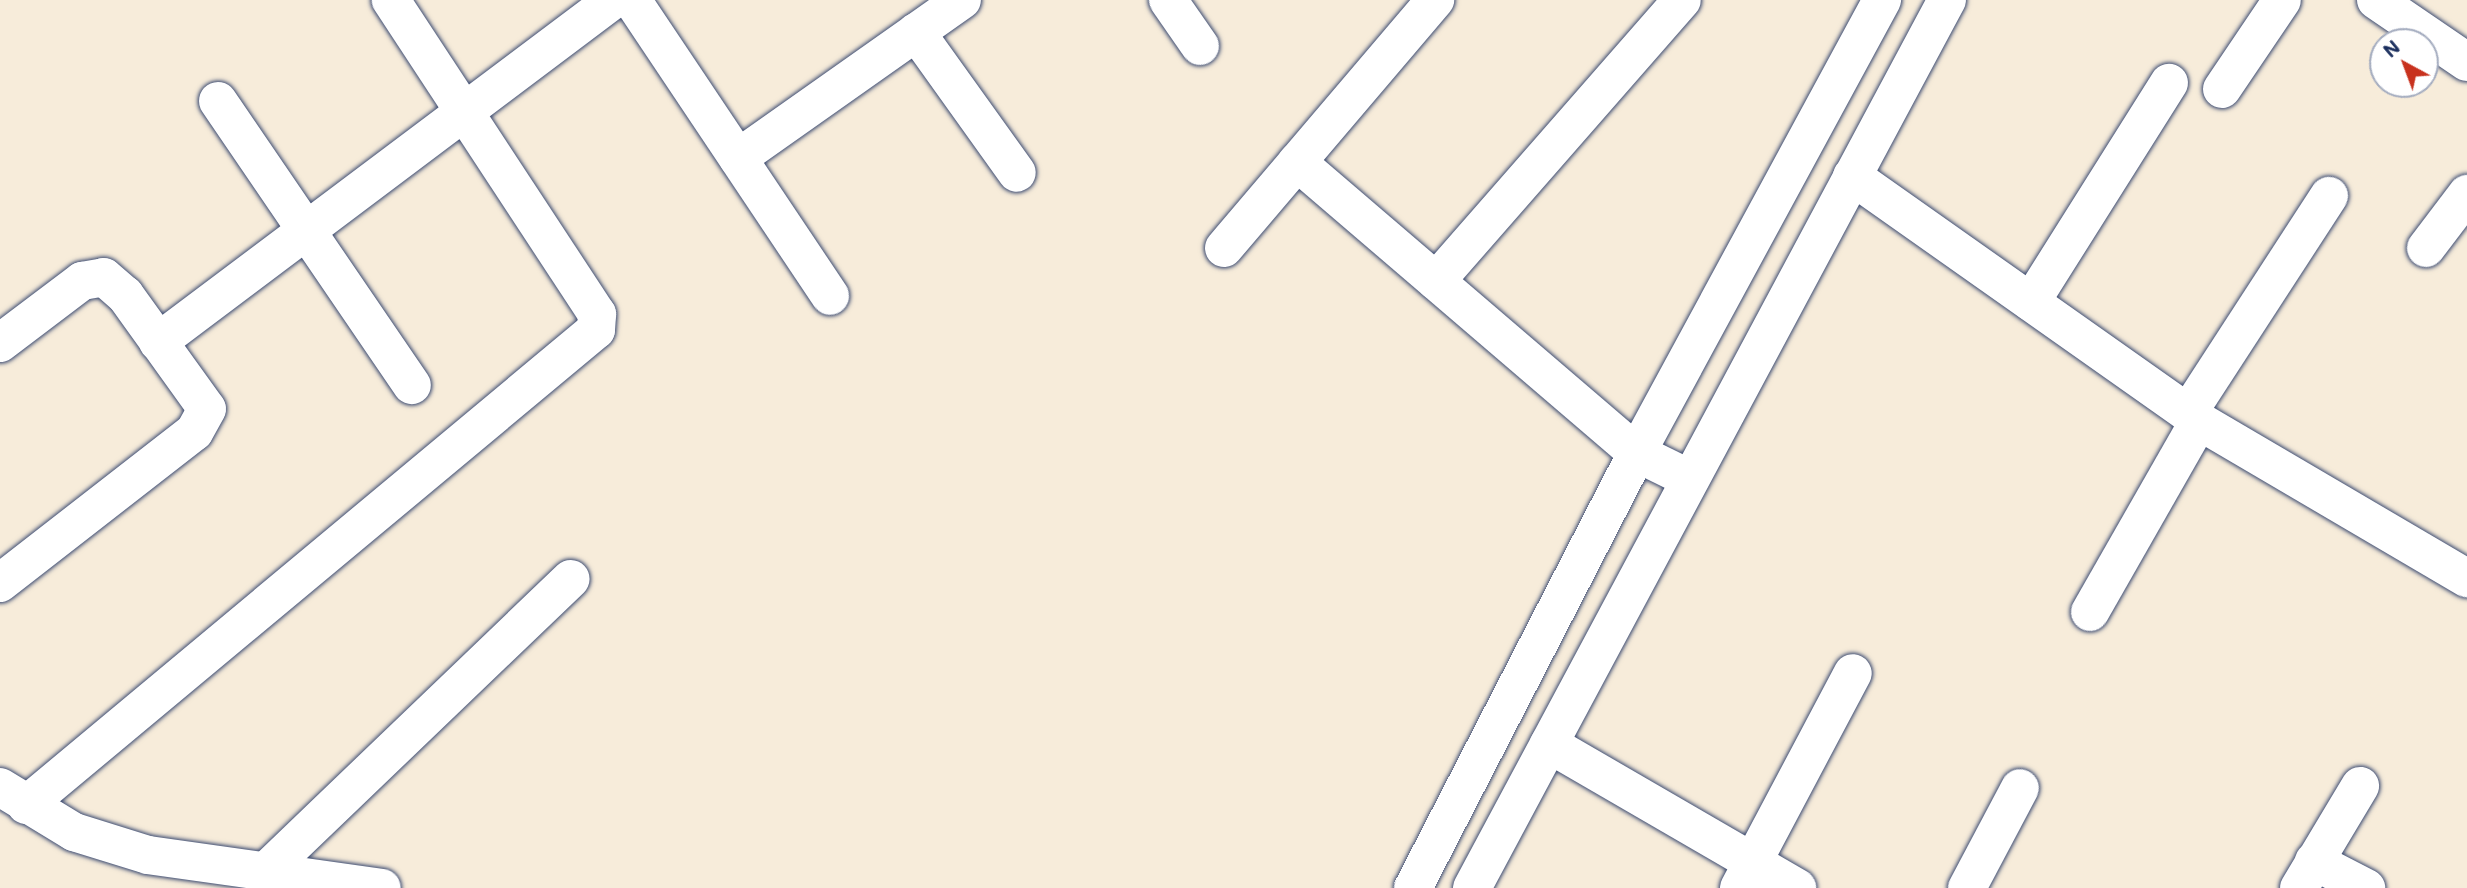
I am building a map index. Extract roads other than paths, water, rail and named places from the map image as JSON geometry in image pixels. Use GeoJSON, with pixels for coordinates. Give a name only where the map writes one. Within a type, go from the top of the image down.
{"type":"FeatureCollection","features":[{"type":"Feature","properties":{"kind":"street"},"geometry":{"type":"LineString","coordinates":[[382,888],[148,855],[74,832],[13,796],[596,330],[597,314],[391,0]]}},
{"type":"Feature","properties":{"kind":"street"},"geometry":{"type":"LineString","coordinates":[[158,342],[613,0]]}},
{"type":"Feature","properties":{"kind":"street"},"geometry":{"type":"LineString","coordinates":[[632,0],[830,296]]}},
{"type":"Feature","properties":{"kind":"street"},"geometry":{"type":"LineString","coordinates":[[738,158],[962,0]]}},
{"type":"Feature","properties":{"kind":"street"},"geometry":{"type":"LineString","coordinates":[[1167,0],[1200,46]]}},
{"type":"Feature","properties":{"kind":"street"},"geometry":{"type":"LineString","coordinates":[[1224,248],[1435,0]]}},
{"type":"Feature","properties":{"kind":"street"},"geometry":{"type":"LineString","coordinates":[[1436,281],[1682,0]]}},
{"type":"Feature","properties":{"kind":"street"},"geometry":{"type":"LineString","coordinates":[[1413,888],[1637,453],[1882,0]]}},
{"type":"Feature","properties":{"kind":"street"},"geometry":{"type":"LineString","coordinates":[[1472,888],[1947,0]]}},
{"type":"Feature","properties":{"kind":"street"},"geometry":{"type":"LineString","coordinates":[[2222,89],[2282,0]]}},
{"type":"Feature","properties":{"kind":"street"},"geometry":{"type":"LineString","coordinates":[[2376,0],[2467,62]]}},
{"type":"Feature","properties":{"kind":"street"},"geometry":{"type":"LineString","coordinates":[[916,33],[1017,173]]}},
{"type":"Feature","properties":{"kind":"street"},"geometry":{"type":"LineString","coordinates":[[2031,302],[2169,83]]}},
{"type":"Feature","properties":{"kind":"street"},"geometry":{"type":"LineString","coordinates":[[218,101],[412,385]]}},
{"type":"Feature","properties":{"kind":"street"},"geometry":{"type":"LineString","coordinates":[[1297,162],[1637,453],[1690,480]]}},
{"type":"Feature","properties":{"kind":"street"},"geometry":{"type":"LineString","coordinates":[[1853,176],[2194,417],[2467,578]]}},
{"type":"Feature","properties":{"kind":"street"},"geometry":{"type":"LineString","coordinates":[[2426,248],[2467,194]]}},
{"type":"Feature","properties":{"kind":"street"},"geometry":{"type":"LineString","coordinates":[[2090,612],[2194,417],[2329,196]]}},
{"type":"Feature","properties":{"kind":"street"},"geometry":{"type":"LineString","coordinates":[[0,342],[82,281],[104,277],[125,295],[207,409],[194,432],[0,583]]}},
{"type":"Feature","properties":{"kind":"street"},"geometry":{"type":"LineString","coordinates":[[266,871],[571,579]]}},
{"type":"Feature","properties":{"kind":"street"},"geometry":{"type":"LineString","coordinates":[[1746,875],[1853,673]]}},
{"type":"Feature","properties":{"kind":"street"},"geometry":{"type":"LineString","coordinates":[[1549,744],[1746,875],[1797,888]]}},
{"type":"Feature","properties":{"kind":"street"},"geometry":{"type":"LineString","coordinates":[[2360,786],[2306,874],[2366,888]]}},
{"type":"Feature","properties":{"kind":"street"},"geometry":{"type":"LineString","coordinates":[[1967,888],[2020,788]]}}]}
